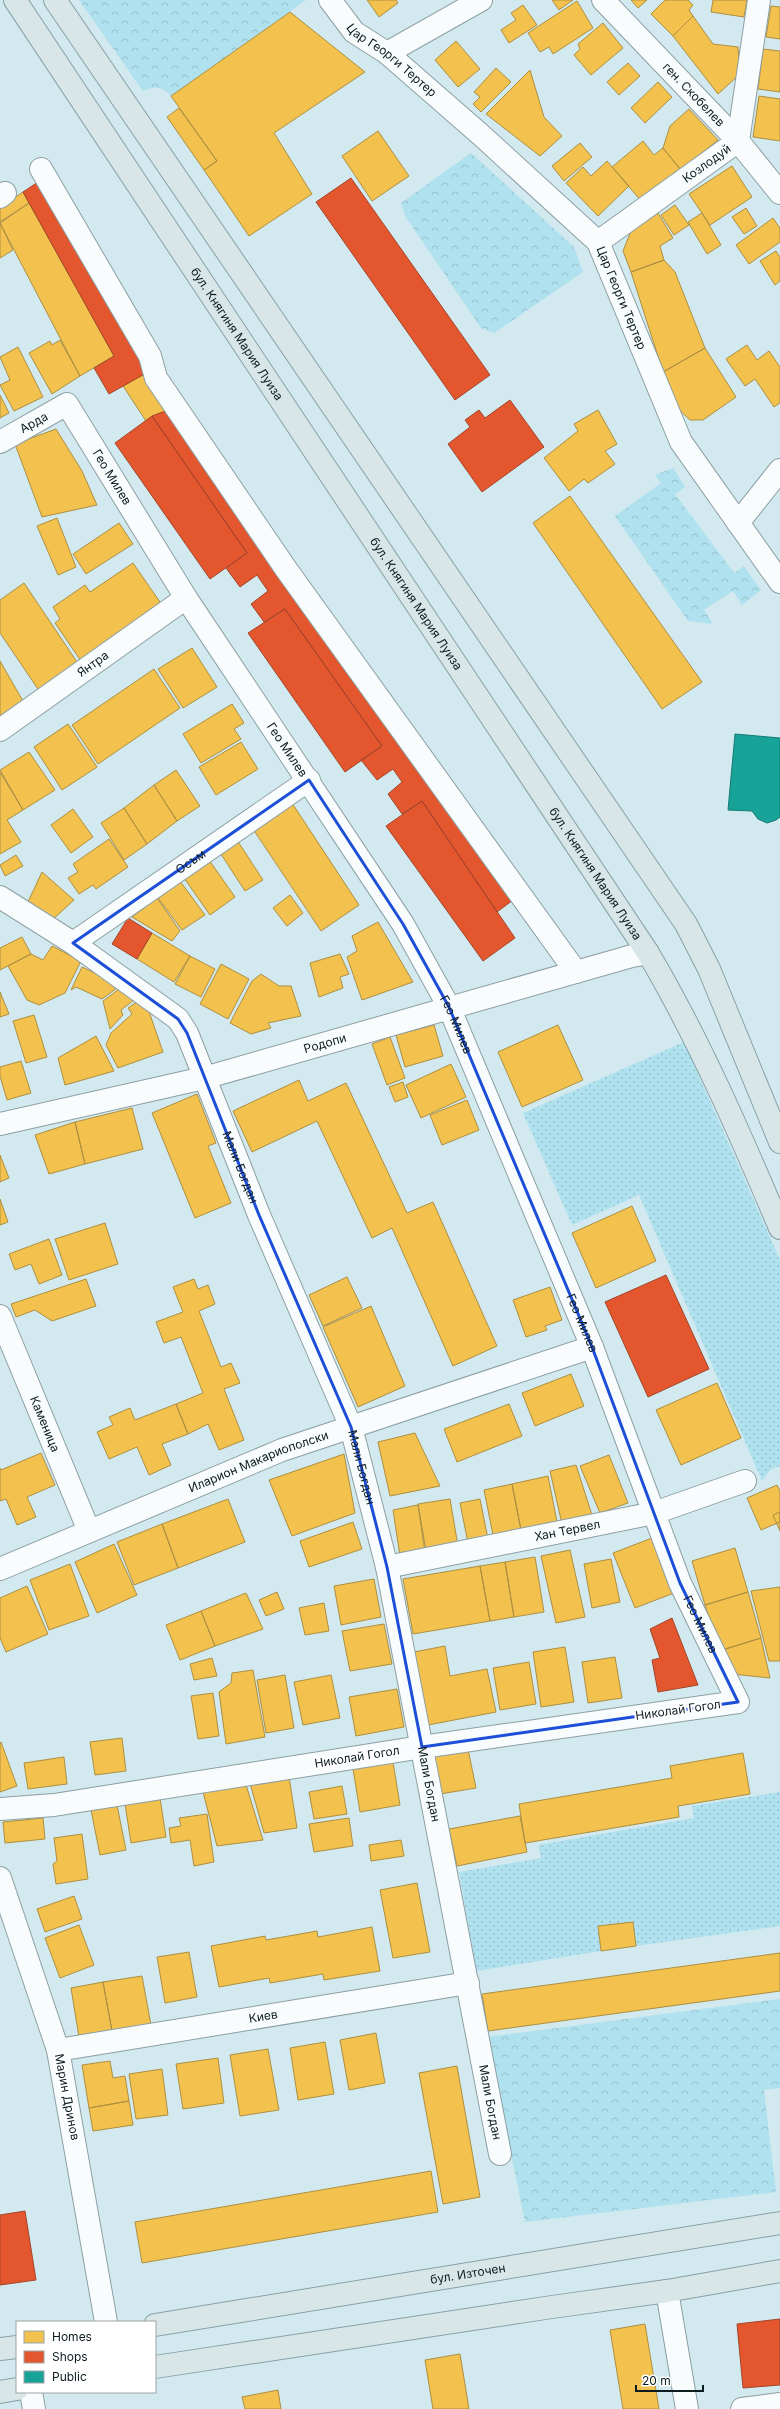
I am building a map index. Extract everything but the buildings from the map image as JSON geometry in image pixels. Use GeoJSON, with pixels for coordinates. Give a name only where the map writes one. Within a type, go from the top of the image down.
{"type":"FeatureCollection","features":[{"type":"Feature","properties":{"kind":"main road","name":"бул. Княгиня Мария Луиза"},"geometry":{"type":"LineString","coordinates":[[15,0],[648,953],[673,995],[719,1087],[780,1228]]}},
{"type":"Feature","properties":{"kind":"main road"},"geometry":{"type":"LineString","coordinates":[[54,0],[686,924],[709,968],[780,1142]]}},
{"type":"Feature","properties":{"kind":"main road","name":"бул. Източен"},"geometry":{"type":"LineString","coordinates":[[156,2325],[780,2222]]}},
{"type":"Feature","properties":{"kind":"main road"},"geometry":{"type":"LineString","coordinates":[[156,2367],[536,2309],[667,2292],[780,2271]]}},
{"type":"Feature","properties":{"kind":"main road"},"geometry":{"type":"LineString","coordinates":[[0,2349],[16,2347]]}},
{"type":"Feature","properties":{"kind":"main road"},"geometry":{"type":"LineString","coordinates":[[0,2392],[16,2389]]}},
{"type":"Feature","properties":{"kind":"street","name":"Цар Георги Тертер"},"geometry":{"type":"LineString","coordinates":[[330,0],[354,32],[387,53],[481,135],[598,242],[681,442],[780,582]]}},
{"type":"Feature","properties":{"kind":"street"},"geometry":{"type":"LineString","coordinates":[[387,53],[481,0]]}},
{"type":"Feature","properties":{"kind":"street","name":"ген. Скобелев"},"geometry":{"type":"LineString","coordinates":[[603,0],[738,141],[780,193]]}},
{"type":"Feature","properties":{"kind":"street","name":"Козлодуй"},"geometry":{"type":"LineString","coordinates":[[598,242],[738,141],[759,0]]}},
{"type":"Feature","properties":{"kind":"street"},"geometry":{"type":"LineString","coordinates":[[41,169],[150,356],[156,378],[286,568],[576,972]]}},
{"type":"Feature","properties":{"kind":"street","name":"Арда"},"geometry":{"type":"LineString","coordinates":[[0,442],[67,404]]}},
{"type":"Feature","properties":{"kind":"street","name":"Гео Милев"},"geometry":{"type":"LineString","coordinates":[[67,404],[186,598],[403,924],[449,1007],[592,1347],[680,1583],[738,1702]]}},
{"type":"Feature","properties":{"kind":"street"},"geometry":{"type":"LineString","coordinates":[[738,523],[780,470]]}},
{"type":"Feature","properties":{"kind":"street","name":"Янтра"},"geometry":{"type":"LineString","coordinates":[[0,730],[186,598]]}},
{"type":"Feature","properties":{"kind":"street","name":"Осъм"},"geometry":{"type":"LineString","coordinates":[[74,943],[308,780]]}},
{"type":"Feature","properties":{"kind":"street","name":"Мали Богдан"},"geometry":{"type":"LineString","coordinates":[[0,897],[74,943],[178,1019],[187,1032],[259,1215],[351,1427],[387,1568],[500,2154]]}},
{"type":"Feature","properties":{"kind":"street","name":"Родопи"},"geometry":{"type":"LineString","coordinates":[[0,1124],[204,1078],[449,1007],[648,953]]}},
{"type":"Feature","properties":{"kind":"street","name":"Каменица"},"geometry":{"type":"LineString","coordinates":[[0,1316],[89,1531]]}},
{"type":"Feature","properties":{"kind":"street","name":"Иларион Макариополски"},"geometry":{"type":"LineString","coordinates":[[0,1569],[282,1450],[592,1347]]}},
{"type":"Feature","properties":{"kind":"street","name":"Хан Тервел"},"geometry":{"type":"LineString","coordinates":[[387,1568],[654,1512],[745,1482]]}},
{"type":"Feature","properties":{"kind":"street","name":"Николай Гогол"},"geometry":{"type":"LineString","coordinates":[[0,1809],[54,1804],[422,1747],[738,1702]]}},
{"type":"Feature","properties":{"kind":"street","name":"Марин Дринов"},"geometry":{"type":"LineString","coordinates":[[0,1878],[58,2050],[106,2321]]}},
{"type":"Feature","properties":{"kind":"street","name":"Киев"},"geometry":{"type":"LineString","coordinates":[[58,2050],[468,1983]]}},
{"type":"Feature","properties":{"kind":"street"},"geometry":{"type":"LineString","coordinates":[[667,2292],[687,2409]]}},
{"type":"Feature","properties":{"kind":"street"},"geometry":{"type":"LineString","coordinates":[[31,2393],[34,2409]]}},
{"type":"Feature","properties":{"kind":"street"},"geometry":{"type":"LineString","coordinates":[[742,2409],[780,2404]]}},
{"type":"Feature","properties":{"kind":"highlighted area"},"geometry":{"type":"Polygon","coordinates":[[[309,780],[403,924],[449,1007],[592,1347],[680,1583],[738,1702],[422,1747],[387,1567],[351,1427],[259,1215],[187,1033],[178,1019],[73,943],[309,780]]]}},
{"type":"Feature","properties":{"kind":"green space"},"geometry":{"type":"Polygon","coordinates":[[[79,0],[306,0],[171,96],[165,90],[158,88],[151,88],[143,91],[79,0]]]}},
{"type":"Feature","properties":{"kind":"green space"},"geometry":{"type":"Polygon","coordinates":[[[471,153],[574,247],[583,272],[494,333],[481,328],[405,216],[401,203],[471,153]]]}},
{"type":"Feature","properties":{"kind":"green space"},"geometry":{"type":"Polygon","coordinates":[[[673,468],[685,487],[675,494],[734,573],[744,566],[761,590],[742,605],[733,591],[704,610],[713,624],[688,621],[615,516],[661,483],[655,475],[673,468]]]}},
{"type":"Feature","properties":{"kind":"green space"},"geometry":{"type":"Polygon","coordinates":[[[684,1042],[780,1260],[780,1466],[771,1469],[762,1481],[639,1195],[572,1225],[523,1113],[684,1042]]]}},
{"type":"Feature","properties":{"kind":"green space"},"geometry":{"type":"Polygon","coordinates":[[[780,1792],[780,1926],[636,1946],[633,1922],[598,1926],[601,1951],[476,1971],[459,1872],[541,1858],[538,1845],[694,1818],[692,1806],[780,1792]]]}},
{"type":"Feature","properties":{"kind":"green space"},"geometry":{"type":"Polygon","coordinates":[[[780,1999],[780,2088],[764,2090],[776,2192],[525,2222],[487,2037],[780,1999]]]}}]}
